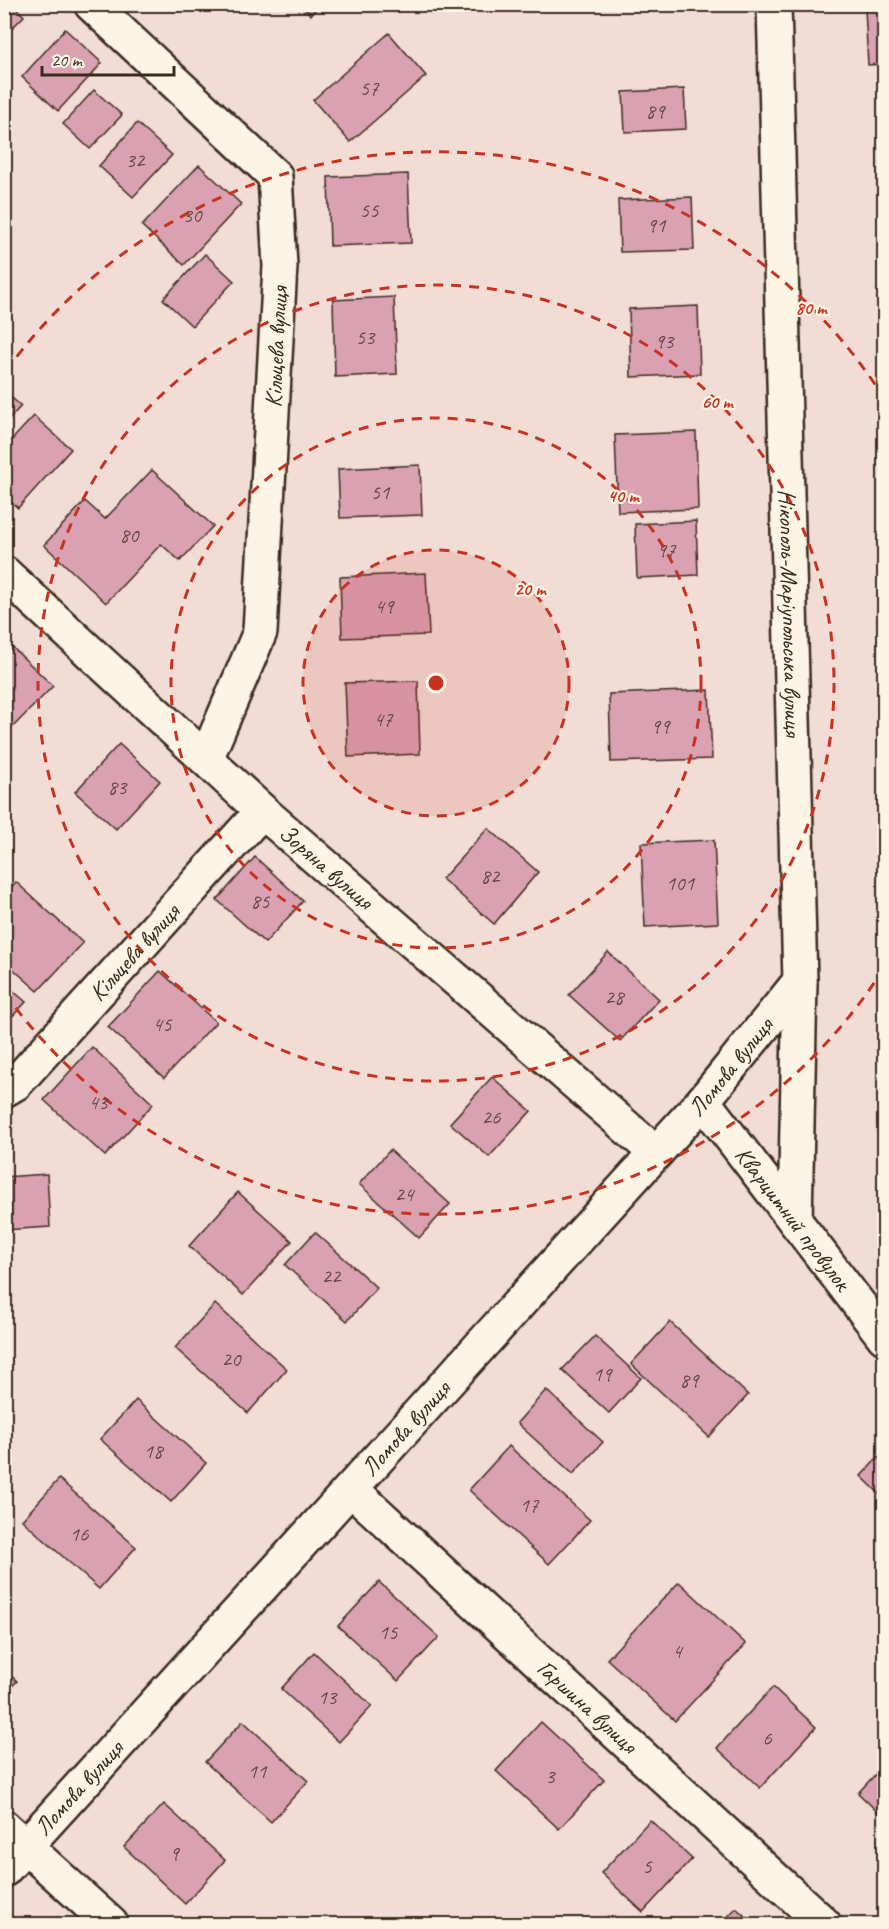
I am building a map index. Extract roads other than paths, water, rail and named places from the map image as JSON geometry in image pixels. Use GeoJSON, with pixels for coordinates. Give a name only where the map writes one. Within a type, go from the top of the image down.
{"type":"FeatureCollection","features":[{"type":"Feature","properties":{"kind":"street","name":"Кільцева вулиця"},"geometry":{"type":"LineString","coordinates":[[91,4],[275,176],[280,266],[260,632],[206,759]]}},
{"type":"Feature","properties":{"kind":"street","name":"Нікополь-Маріупольська вулиця"},"geometry":{"type":"LineString","coordinates":[[774,4],[800,981],[795,1221]]}},
{"type":"Feature","properties":{"kind":"street","name":"Зоряна вулиця"},"geometry":{"type":"LineString","coordinates":[[4,573],[262,811],[656,1153]]}},
{"type":"Feature","properties":{"kind":"street","name":"Кільцева вулиця"},"geometry":{"type":"LineString","coordinates":[[4,1090],[16,1083],[262,811]]}},
{"type":"Feature","properties":{"kind":"street","name":"Ломова вулиця"},"geometry":{"type":"LineString","coordinates":[[12,1848],[351,1489],[703,1101],[800,981]]}},
{"type":"Feature","properties":{"kind":"street","name":"Кварцитний провулок"},"geometry":{"type":"LineString","coordinates":[[703,1101],[885,1337]]}},
{"type":"Feature","properties":{"kind":"street","name":"Гаршина вулиця"},"geometry":{"type":"LineString","coordinates":[[351,1489],[824,1924]]}},
{"type":"Feature","properties":{"kind":"street"},"geometry":{"type":"LineString","coordinates":[[12,1848],[111,1924]]}}]}
